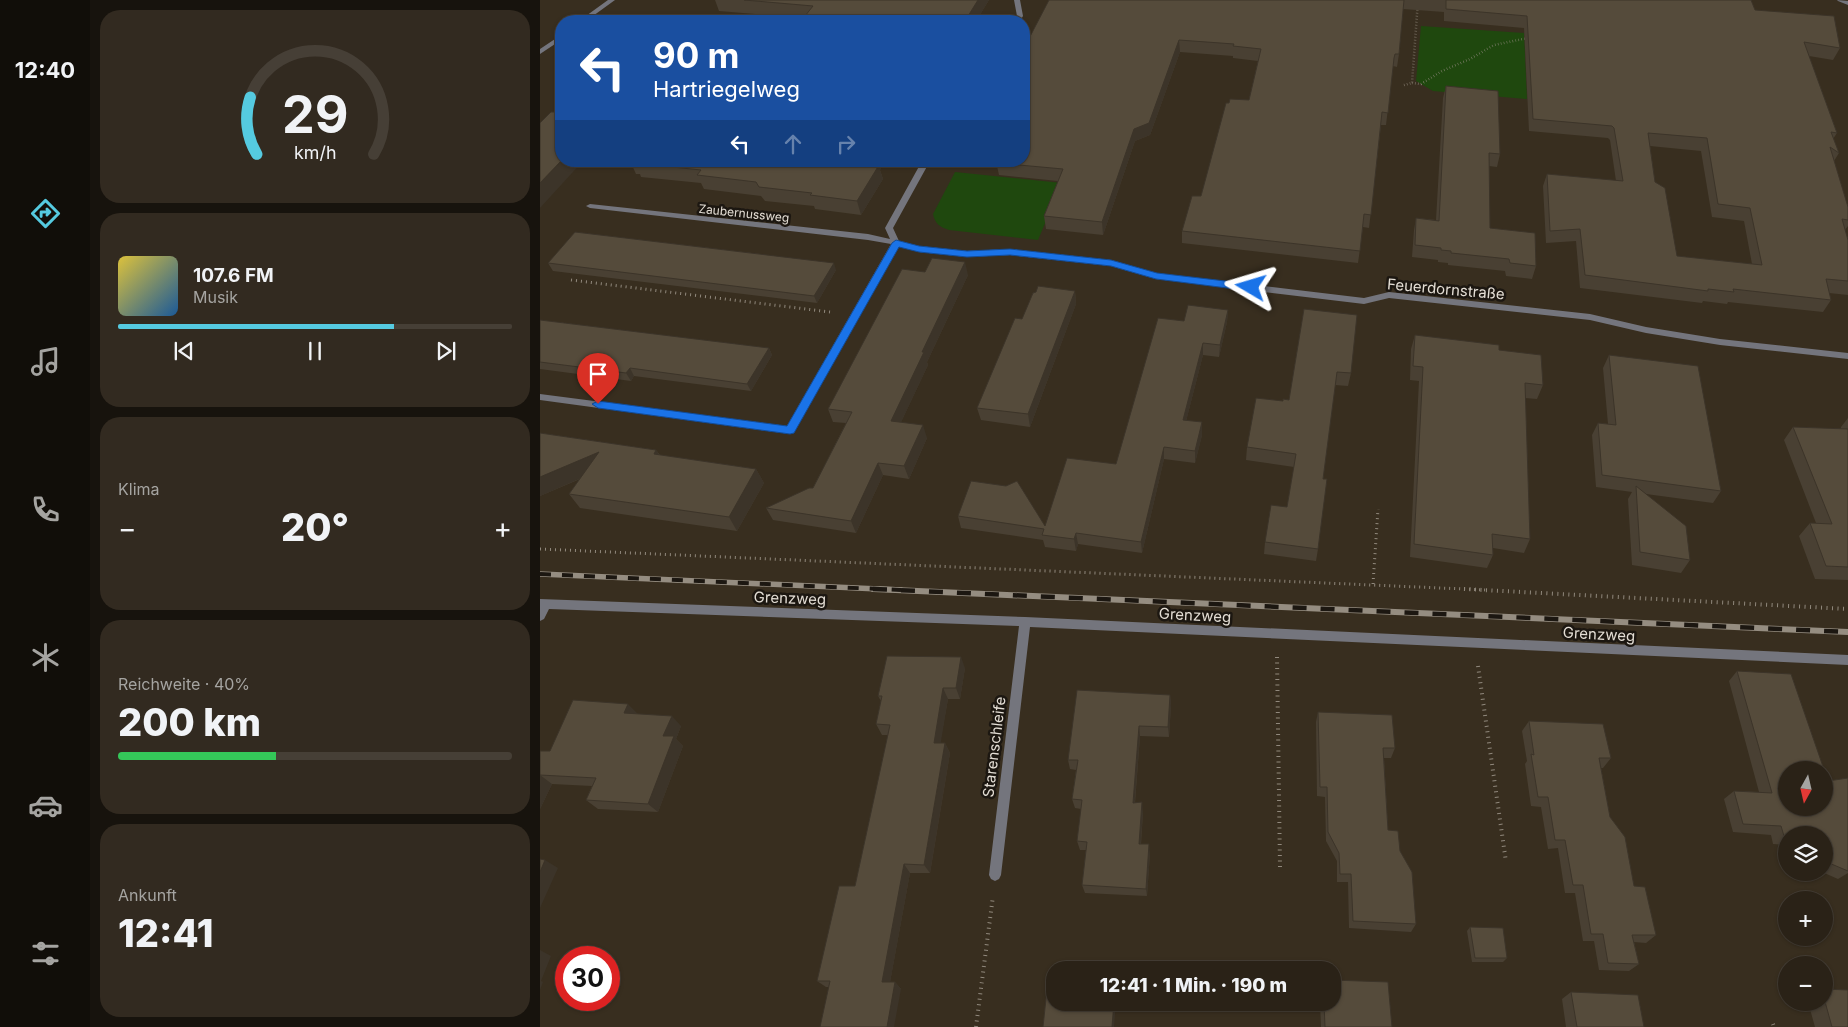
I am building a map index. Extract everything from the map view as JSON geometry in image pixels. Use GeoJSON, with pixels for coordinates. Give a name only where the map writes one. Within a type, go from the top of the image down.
{"type":"FeatureCollection","features":[{"type":"Feature","properties":{"kind":"street"},"geometry":{"type":"LineString","coordinates":[[591,15],[612,0]]}},
{"type":"Feature","properties":{"kind":"street"},"geometry":{"type":"LineString","coordinates":[[1017,0],[1020,15]]}},
{"type":"Feature","properties":{"kind":"street"},"geometry":{"type":"LineString","coordinates":[[540,52],[555,41]]}},
{"type":"Feature","properties":{"kind":"street"},"geometry":{"type":"LineString","coordinates":[[540,397],[790,430],[896,243],[890,228],[923,167]]}},
{"type":"Feature","properties":{"kind":"street","name":"Zaubernussweg"},"geometry":{"type":"LineString","coordinates":[[590,206],[868,237],[896,243]]}},
{"type":"Feature","properties":{"kind":"street","name":"Feuerdornstraße"},"geometry":{"type":"LineString","coordinates":[[896,243],[919,249],[967,254],[1010,252],[1111,263],[1156,276],[1364,300],[1389,295],[1590,317],[1646,330],[1720,342],[1848,356]]}},
{"type":"Feature","properties":{"kind":"street"},"geometry":{"type":"LineString","coordinates":[[540,616],[543,604]]}},
{"type":"Feature","properties":{"kind":"street","name":"Grenzweg"},"geometry":{"type":"LineString","coordinates":[[543,604],[1025,622],[1848,660]]}},
{"type":"Feature","properties":{"kind":"street","name":"Starenschleife"},"geometry":{"type":"LineString","coordinates":[[995,876],[1025,622]]}},
{"type":"Feature","properties":{"kind":"path"},"geometry":{"type":"LineString","coordinates":[[1412,83],[1418,0]]}},
{"type":"Feature","properties":{"kind":"path"},"geometry":{"type":"LineString","coordinates":[[1404,84],[1421,84],[1442,71],[1470,59],[1494,45],[1524,38],[1533,38]]}},
{"type":"Feature","properties":{"kind":"path"},"geometry":{"type":"LineString","coordinates":[[570,280],[855,316]]}},
{"type":"Feature","properties":{"kind":"path"},"geometry":{"type":"LineString","coordinates":[[1373,584],[1378,509]]}},
{"type":"Feature","properties":{"kind":"path"},"geometry":{"type":"LineString","coordinates":[[540,549],[1373,584],[1848,609]]}},
{"type":"Feature","properties":{"kind":"path"},"geometry":{"type":"LineString","coordinates":[[1276,634],[1280,867]]}},
{"type":"Feature","properties":{"kind":"path"},"geometry":{"type":"LineString","coordinates":[[1475,643],[1506,862]]}},
{"type":"Feature","properties":{"kind":"path"},"geometry":{"type":"LineString","coordinates":[[976,1027],[995,876]]}},
{"type":"Feature","properties":{"kind":"green space"},"geometry":{"type":"Polygon","coordinates":[[[1421,26],[1524,33],[1527,99],[1433,91],[1416,81],[1421,26]]]}},
{"type":"Feature","properties":{"kind":"green space"},"geometry":{"type":"Polygon","coordinates":[[[955,172],[1062,183],[1038,240],[949,230],[938,225],[933,214],[955,172]]]}},
{"type":"Feature","properties":{"kind":"building"},"geometry":{"type":"Polygon","coordinates":[[[744,0],[978,0],[969,15],[806,15],[813,6],[744,0]]]}},
{"type":"Feature","properties":{"kind":"building"},"geometry":{"type":"Polygon","coordinates":[[[1049,0],[1404,0],[1399,54],[1395,54],[1394,58],[1388,113],[1382,112],[1371,215],[1364,214],[1360,251],[1182,231],[1192,196],[1201,196],[1226,103],[1229,103],[1230,99],[1249,100],[1261,49],[1233,46],[1234,44],[1179,40],[1149,123],[1134,129],[1102,222],[1044,216],[1063,169],[1030,166],[1030,36],[1049,0]]]}},
{"type":"Feature","properties":{"kind":"building"},"geometry":{"type":"Polygon","coordinates":[[[1446,0],[1751,0],[1755,10],[1834,16],[1840,48],[1804,42],[1837,133],[1831,132],[1839,153],[1830,147],[1848,207],[1848,220],[1842,219],[1848,240],[1848,281],[1826,279],[1831,300],[1733,289],[1734,292],[1708,289],[1708,291],[1585,275],[1580,229],[1550,231],[1547,174],[1623,181],[1614,128],[1612,126],[1533,119],[1527,16],[1446,9],[1446,0]],[[1648,133],[1655,182],[1665,188],[1677,256],[1762,265],[1750,208],[1718,204],[1707,138],[1648,133]]]}},
{"type":"Feature","properties":{"kind":"building"},"geometry":{"type":"Polygon","coordinates":[[[1446,86],[1498,91],[1500,154],[1489,153],[1490,228],[1535,233],[1536,266],[1510,263],[1509,259],[1451,253],[1451,251],[1441,250],[1441,248],[1415,245],[1416,218],[1439,221],[1446,86]]]}},
{"type":"Feature","properties":{"kind":"building"},"geometry":{"type":"Polygon","coordinates":[[[551,112],[555,112],[555,167],[540,183],[540,123],[551,112]]]}},
{"type":"Feature","properties":{"kind":"building"},"geometry":{"type":"Polygon","coordinates":[[[672,167],[878,167],[857,201],[810,195],[812,193],[759,187],[756,182],[697,175],[701,170],[672,167]]]}},
{"type":"Feature","properties":{"kind":"building"},"geometry":{"type":"Polygon","coordinates":[[[575,232],[834,263],[814,296],[548,263],[575,232]]]}},
{"type":"Feature","properties":{"kind":"building"},"geometry":{"type":"Polygon","coordinates":[[[932,258],[965,262],[891,421],[923,425],[904,466],[878,463],[851,521],[766,508],[809,488],[813,488],[852,412],[828,409],[902,269],[925,272],[932,258]]]}},
{"type":"Feature","properties":{"kind":"building"},"geometry":{"type":"Polygon","coordinates":[[[1038,286],[1075,291],[1028,414],[977,408],[1015,318],[1022,319],[1038,286]]]}},
{"type":"Feature","properties":{"kind":"building"},"geometry":{"type":"Polygon","coordinates":[[[1188,305],[1228,310],[1220,345],[1203,343],[1183,420],[1202,422],[1195,451],[1164,447],[1141,542],[1076,533],[1074,539],[1042,535],[1044,529],[958,516],[971,481],[1006,486],[1017,481],[1045,526],[1067,458],[1116,464],[1158,318],[1184,321],[1188,305]]]}},
{"type":"Feature","properties":{"kind":"building"},"geometry":{"type":"Polygon","coordinates":[[[1304,309],[1357,315],[1351,373],[1337,372],[1323,479],[1327,479],[1318,549],[1265,542],[1271,505],[1287,507],[1296,454],[1247,447],[1256,398],[1289,400],[1304,309]]]}},
{"type":"Feature","properties":{"kind":"building"},"geometry":{"type":"Polygon","coordinates":[[[540,320],[769,348],[747,384],[630,368],[626,373],[540,362],[540,320]]]}},
{"type":"Feature","properties":{"kind":"building"},"geometry":{"type":"Polygon","coordinates":[[[1415,335],[1499,345],[1499,350],[1541,355],[1543,385],[1525,383],[1530,539],[1492,534],[1493,555],[1414,544],[1423,367],[1413,366],[1415,335]]]}},
{"type":"Feature","properties":{"kind":"building"},"geometry":{"type":"Polygon","coordinates":[[[1609,355],[1698,366],[1721,491],[1602,475],[1598,423],[1616,425],[1609,355]]]}},
{"type":"Feature","properties":{"kind":"building"},"geometry":{"type":"Polygon","coordinates":[[[1793,427],[1848,429],[1848,567],[1826,566],[1810,523],[1832,524],[1793,427]]]}},
{"type":"Feature","properties":{"kind":"building"},"geometry":{"type":"Polygon","coordinates":[[[540,433],[656,450],[654,454],[756,469],[729,517],[569,494],[599,452],[540,477],[540,433]]]}},
{"type":"Feature","properties":{"kind":"building"},"geometry":{"type":"Polygon","coordinates":[[[1636,486],[1686,526],[1690,560],[1640,552],[1636,486]]]}},
{"type":"Feature","properties":{"kind":"building"},"geometry":{"type":"Polygon","coordinates":[[[887,656],[961,657],[956,688],[943,688],[934,743],[945,743],[924,865],[904,864],[882,982],[895,982],[887,1027],[820,1027],[830,981],[817,981],[839,886],[855,886],[890,725],[876,724],[882,696],[878,696],[887,656]]]}},
{"type":"Feature","properties":{"kind":"building"},"geometry":{"type":"Polygon","coordinates":[[[1737,671],[1791,674],[1821,761],[1778,761],[1778,816],[1833,816],[1833,780],[1848,778],[1848,871],[1833,865],[1833,826],[1743,824],[1734,791],[1772,793],[1737,671]]]}},
{"type":"Feature","properties":{"kind":"building"},"geometry":{"type":"Polygon","coordinates":[[[1077,690],[1170,695],[1168,727],[1139,726],[1133,803],[1142,802],[1139,844],[1149,844],[1146,889],[1082,885],[1087,842],[1077,841],[1082,800],[1072,799],[1078,760],[1068,760],[1077,690]]]}},
{"type":"Feature","properties":{"kind":"building"},"geometry":{"type":"Polygon","coordinates":[[[573,700],[628,704],[624,713],[672,716],[663,736],[674,736],[648,804],[586,800],[596,778],[540,775],[540,751],[550,751],[573,700]]]}},
{"type":"Feature","properties":{"kind":"building"},"geometry":{"type":"Polygon","coordinates":[[[1318,712],[1392,715],[1395,748],[1383,748],[1388,830],[1398,831],[1400,851],[1412,872],[1416,924],[1353,921],[1351,874],[1340,874],[1339,853],[1328,832],[1327,787],[1320,787],[1318,712]]]}},
{"type":"Feature","properties":{"kind":"building"},"geometry":{"type":"Polygon","coordinates":[[[1529,721],[1603,724],[1611,758],[1599,758],[1610,817],[1625,837],[1634,886],[1645,887],[1656,935],[1632,935],[1639,964],[1608,963],[1603,934],[1591,934],[1583,885],[1573,885],[1565,840],[1555,840],[1548,797],[1538,797],[1531,754],[1534,755],[1529,721]]]}},
{"type":"Feature","properties":{"kind":"building"},"geometry":{"type":"Polygon","coordinates":[[[540,859],[545,860],[540,872],[540,859]]]}},
{"type":"Feature","properties":{"kind":"building"},"geometry":{"type":"Polygon","coordinates":[[[1470,927],[1503,928],[1507,958],[1475,958],[1470,927]]]}},
{"type":"Feature","properties":{"kind":"building"},"geometry":{"type":"Polygon","coordinates":[[[1341,980],[1388,982],[1392,1027],[1325,1027],[1324,1011],[1341,1011],[1341,980]]]}},
{"type":"Feature","properties":{"kind":"building"},"geometry":{"type":"Polygon","coordinates":[[[1833,989],[1848,990],[1848,1027],[1832,1027],[1828,1011],[1833,1011],[1833,989]]]}},
{"type":"Feature","properties":{"kind":"building"},"geometry":{"type":"Polygon","coordinates":[[[1571,992],[1638,995],[1644,1027],[1577,1027],[1571,992]]]}},
{"type":"Feature","properties":{"kind":"building"},"geometry":{"type":"Polygon","coordinates":[[[1046,998],[1046,1011],[1113,1011],[1112,1027],[1043,1027],[1046,998]]]}},
{"type":"Feature","properties":{"kind":"railway"},"geometry":{"type":"LineString","coordinates":[[540,574],[901,590]]}},
{"type":"Feature","properties":{"kind":"railway"},"geometry":{"type":"LineString","coordinates":[[873,589],[1848,632]]}},
{"type":"Feature","properties":{"kind":"route"},"geometry":{"type":"LineString","coordinates":[[598,404],[790,430],[896,243],[919,249],[967,254],[1010,252],[1111,263],[1156,276],[1251,287]]}}]}
